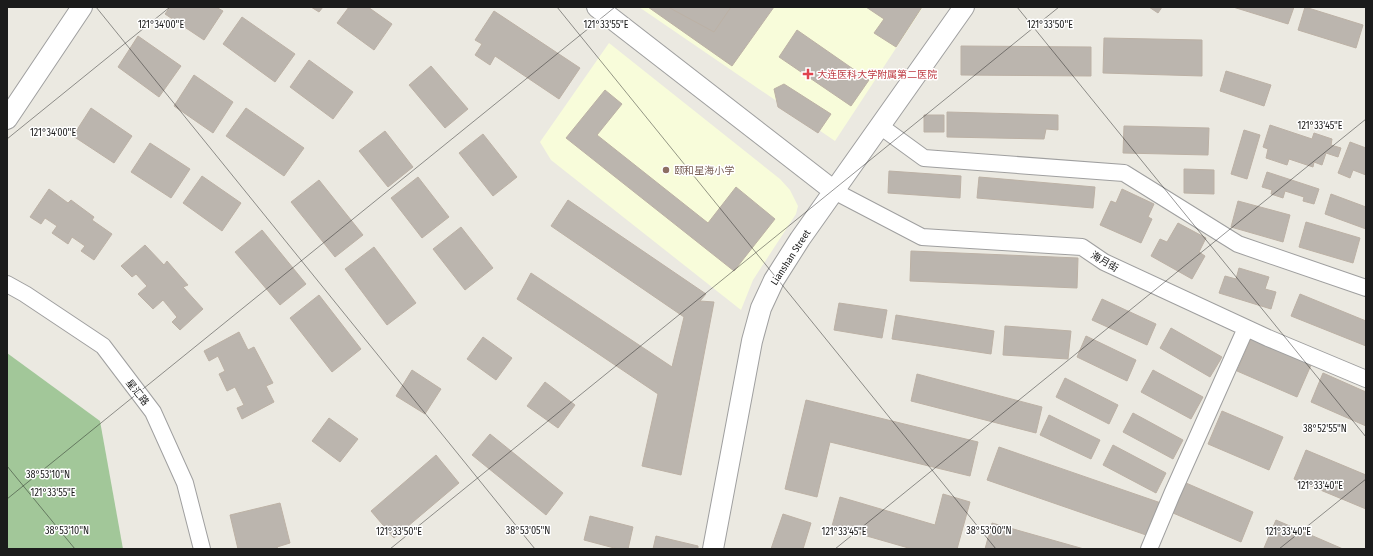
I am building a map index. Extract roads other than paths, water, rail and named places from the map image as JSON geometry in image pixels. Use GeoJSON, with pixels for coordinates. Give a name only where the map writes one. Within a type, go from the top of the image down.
{"type":"FeatureCollection","features":[{"type":"Feature","properties":{"kind":"street"},"geometry":{"type":"LineString","coordinates":[[7,119],[82,7]]}},
{"type":"Feature","properties":{"kind":"street"},"geometry":{"type":"LineString","coordinates":[[597,7],[834,191]]}},
{"type":"Feature","properties":{"kind":"street","name":"Lianshan Street"},"geometry":{"type":"LineString","coordinates":[[713,549],[752,341],[760,308],[774,280],[834,191],[964,7]]}},
{"type":"Feature","properties":{"kind":"street"},"geometry":{"type":"LineString","coordinates":[[880,126],[924,158],[1124,173],[1238,244],[1366,288]]}},
{"type":"Feature","properties":{"kind":"street","name":"海月街"},"geometry":{"type":"LineString","coordinates":[[834,191],[922,236],[1082,247],[1104,262],[1246,328],[1366,379]]}},
{"type":"Feature","properties":{"kind":"street","name":"星汇路"},"geometry":{"type":"LineString","coordinates":[[7,284],[25,294],[103,346],[153,412],[185,483],[202,549]]}},
{"type":"Feature","properties":{"kind":"street"},"geometry":{"type":"LineString","coordinates":[[1149,549],[1246,328]]}},
{"type":"Feature","properties":{"kind":"place","name":"大连医科大学附属第二医院"},"geometry":{"type":"Point","coordinates":[808,74]}},
{"type":"Feature","properties":{"kind":"place","name":"颐和星海小学"},"geometry":{"type":"Point","coordinates":[666,170]}}]}
